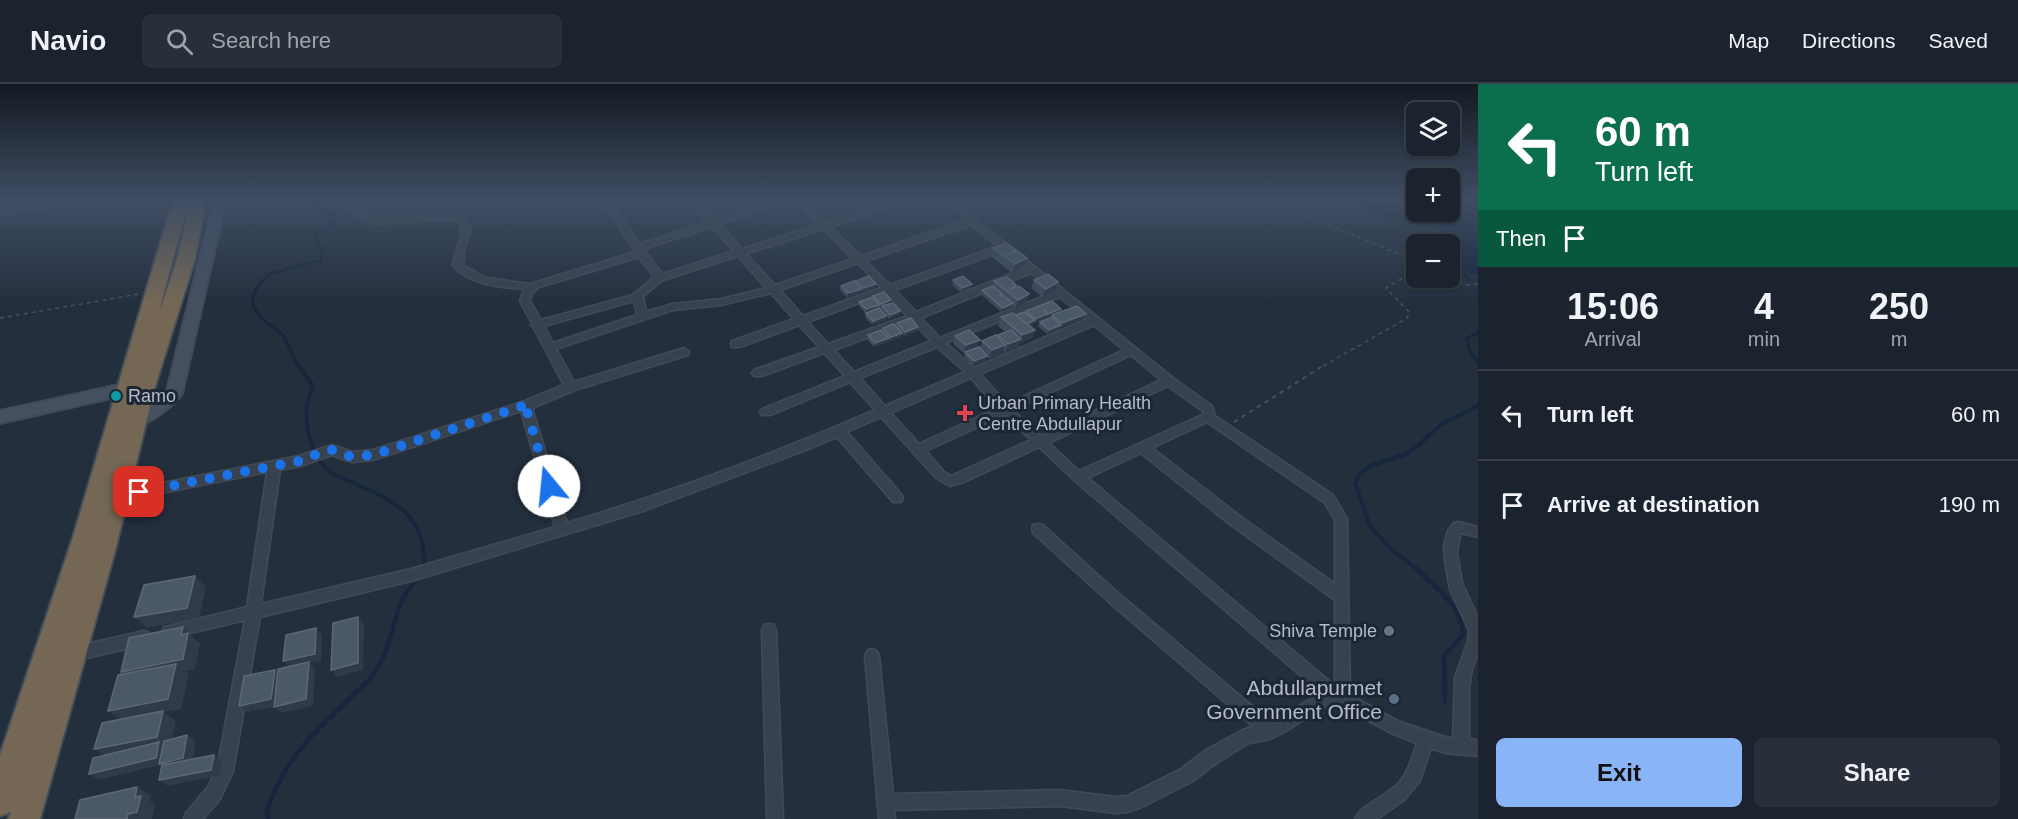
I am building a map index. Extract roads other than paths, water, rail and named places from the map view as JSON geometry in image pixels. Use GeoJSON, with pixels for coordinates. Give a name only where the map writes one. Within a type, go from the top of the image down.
{"type":"FeatureCollection","features":[{"type":"Feature","properties":{"kind":"highway"},"geometry":{"type":"LineString","coordinates":[[24,819],[103,551],[135,422],[134,393],[154,291],[171,234]]}},
{"type":"Feature","properties":{"kind":"highway"},"geometry":{"type":"LineString","coordinates":[[0,801],[85,537],[134,393],[186,259],[191,234]]}},
{"type":"Feature","properties":{"kind":"street"},"geometry":{"type":"LineString","coordinates":[[135,422],[174,393],[212,234]]}},
{"type":"Feature","properties":{"kind":"street"},"geometry":{"type":"LineString","coordinates":[[467,234],[457,254],[458,266],[473,278],[484,282],[531,287],[684,234]]}},
{"type":"Feature","properties":{"kind":"street"},"geometry":{"type":"LineString","coordinates":[[629,234],[660,278]]}},
{"type":"Feature","properties":{"kind":"street"},"geometry":{"type":"LineString","coordinates":[[723,234],[946,480],[955,481],[1169,381]]}},
{"type":"Feature","properties":{"kind":"street"},"geometry":{"type":"LineString","coordinates":[[642,316],[638,297],[642,290],[660,278],[797,234]]}},
{"type":"Feature","properties":{"kind":"street"},"geometry":{"type":"LineString","coordinates":[[834,234],[939,343],[972,372],[1006,410],[1078,477],[1338,697],[1396,728],[1445,745],[1478,748]]}},
{"type":"Feature","properties":{"kind":"street"},"geometry":{"type":"LineString","coordinates":[[549,348],[672,307],[721,302],[773,290],[934,234]]}},
{"type":"Feature","properties":{"kind":"street"},"geometry":{"type":"LineString","coordinates":[[990,234],[1169,381],[1208,409],[1210,414],[1208,417]]}},
{"type":"Feature","properties":{"kind":"street"},"geometry":{"type":"LineString","coordinates":[[736,344],[885,288],[1006,247]]}},
{"type":"Feature","properties":{"kind":"street"},"geometry":{"type":"LineString","coordinates":[[758,373],[914,317],[1032,269]]}},
{"type":"Feature","properties":{"kind":"street"},"geometry":{"type":"LineString","coordinates":[[531,287],[526,292],[525,301],[571,387]]}},
{"type":"Feature","properties":{"kind":"street"},"geometry":{"type":"LineString","coordinates":[[766,412],[1061,293]]}},
{"type":"Feature","properties":{"kind":"street"},"geometry":{"type":"LineString","coordinates":[[536,325],[638,297]]}},
{"type":"Feature","properties":{"kind":"street"},"geometry":{"type":"LineString","coordinates":[[72,654],[253,614],[411,575],[643,506],[839,431],[1095,320]]}},
{"type":"Feature","properties":{"kind":"street"},"geometry":{"type":"LineString","coordinates":[[917,450],[1133,350]]}},
{"type":"Feature","properties":{"kind":"street"},"geometry":{"type":"LineString","coordinates":[[116,497],[274,466],[325,451],[332,450],[352,457],[373,455],[529,404],[571,387],[684,352]]}},
{"type":"Feature","properties":{"kind":"street"},"geometry":{"type":"LineString","coordinates":[[0,417],[134,393]]}},
{"type":"Feature","properties":{"kind":"street"},"geometry":{"type":"LineString","coordinates":[[0,428],[134,393]]}},
{"type":"Feature","properties":{"kind":"street"},"geometry":{"type":"LineString","coordinates":[[529,404],[527,411],[562,529]]}},
{"type":"Feature","properties":{"kind":"street"},"geometry":{"type":"LineString","coordinates":[[1208,417],[1319,492],[1335,507],[1341,519],[1342,597],[1338,697]]}},
{"type":"Feature","properties":{"kind":"street"},"geometry":{"type":"LineString","coordinates":[[1078,477],[1208,417]]}},
{"type":"Feature","properties":{"kind":"street"},"geometry":{"type":"LineString","coordinates":[[839,431],[897,498]]}},
{"type":"Feature","properties":{"kind":"street"},"geometry":{"type":"LineString","coordinates":[[1142,447],[1236,520],[1342,597]]}},
{"type":"Feature","properties":{"kind":"street"},"geometry":{"type":"LineString","coordinates":[[192,819],[214,793],[225,771],[253,614],[274,466]]}},
{"type":"Feature","properties":{"kind":"street"},"geometry":{"type":"LineString","coordinates":[[1461,747],[1465,667],[1477,639],[1475,628],[1455,584],[1451,547],[1453,535],[1459,526],[1478,532]]}},
{"type":"Feature","properties":{"kind":"street"},"geometry":{"type":"LineString","coordinates":[[1038,529],[1114,598],[1270,731]]}},
{"type":"Feature","properties":{"kind":"street"},"geometry":{"type":"LineString","coordinates":[[1465,607],[1478,616]]}},
{"type":"Feature","properties":{"kind":"street"},"geometry":{"type":"LineString","coordinates":[[769,630],[775,819]]}},
{"type":"Feature","properties":{"kind":"street"},"geometry":{"type":"LineString","coordinates":[[872,656],[887,819]]}},
{"type":"Feature","properties":{"kind":"street"},"geometry":{"type":"LineString","coordinates":[[884,801],[1060,798],[1115,805],[1126,804],[1187,775],[1238,740],[1270,731],[1338,697]]}},
{"type":"Feature","properties":{"kind":"street"},"geometry":{"type":"LineString","coordinates":[[1363,819],[1392,800],[1406,787],[1413,776],[1427,738]]}},
{"type":"Feature","properties":{"kind":"water"},"geometry":{"type":"Polygon","coordinates":[[[1460,234],[1478,234],[1478,275],[1460,271],[1460,234]]]}},
{"type":"Feature","properties":{"kind":"waterway"},"geometry":{"type":"LineString","coordinates":[[298,366],[284,336],[260,317],[253,306],[253,296],[259,285],[270,274],[321,260],[322,250],[317,243],[316,236],[318,234]]}},
{"type":"Feature","properties":{"kind":"waterway"},"geometry":{"type":"LineString","coordinates":[[1466,270],[1464,273],[1469,281]]}},
{"type":"Feature","properties":{"kind":"waterway"},"geometry":{"type":"LineString","coordinates":[[1478,333],[1467,338],[1470,352],[1478,362]]}},
{"type":"Feature","properties":{"kind":"waterway"},"geometry":{"type":"LineString","coordinates":[[298,364],[313,386],[307,408],[307,419],[311,442],[318,458],[332,473],[384,498],[406,513],[419,534],[424,563]]}},
{"type":"Feature","properties":{"kind":"waterway"},"geometry":{"type":"LineString","coordinates":[[1417,569],[1392,550],[1370,526],[1355,483],[1359,476],[1371,466],[1402,456],[1418,446],[1441,425],[1478,405]]}},
{"type":"Feature","properties":{"kind":"waterway"},"geometry":{"type":"LineString","coordinates":[[1416,568],[1453,605],[1461,624],[1463,635],[1444,656],[1445,702]]}},
{"type":"Feature","properties":{"kind":"waterway"},"geometry":{"type":"LineString","coordinates":[[268,819],[269,806],[290,764],[326,721],[367,682],[380,664],[402,600],[413,584]]}},
{"type":"Feature","properties":{"kind":"place","name":"Ramo"},"geometry":{"type":"Point","coordinates":[116,396]}},
{"type":"Feature","properties":{"kind":"place","name":"Urban Primary Health Centre Abdullapur"},"geometry":{"type":"Point","coordinates":[965,413]}},
{"type":"Feature","properties":{"kind":"place","name":"Shiva Temple"},"geometry":{"type":"Point","coordinates":[1389,631]}},
{"type":"Feature","properties":{"kind":"place","name":"Abdullapurmet Government Office"},"geometry":{"type":"Point","coordinates":[1394,699]}}]}
